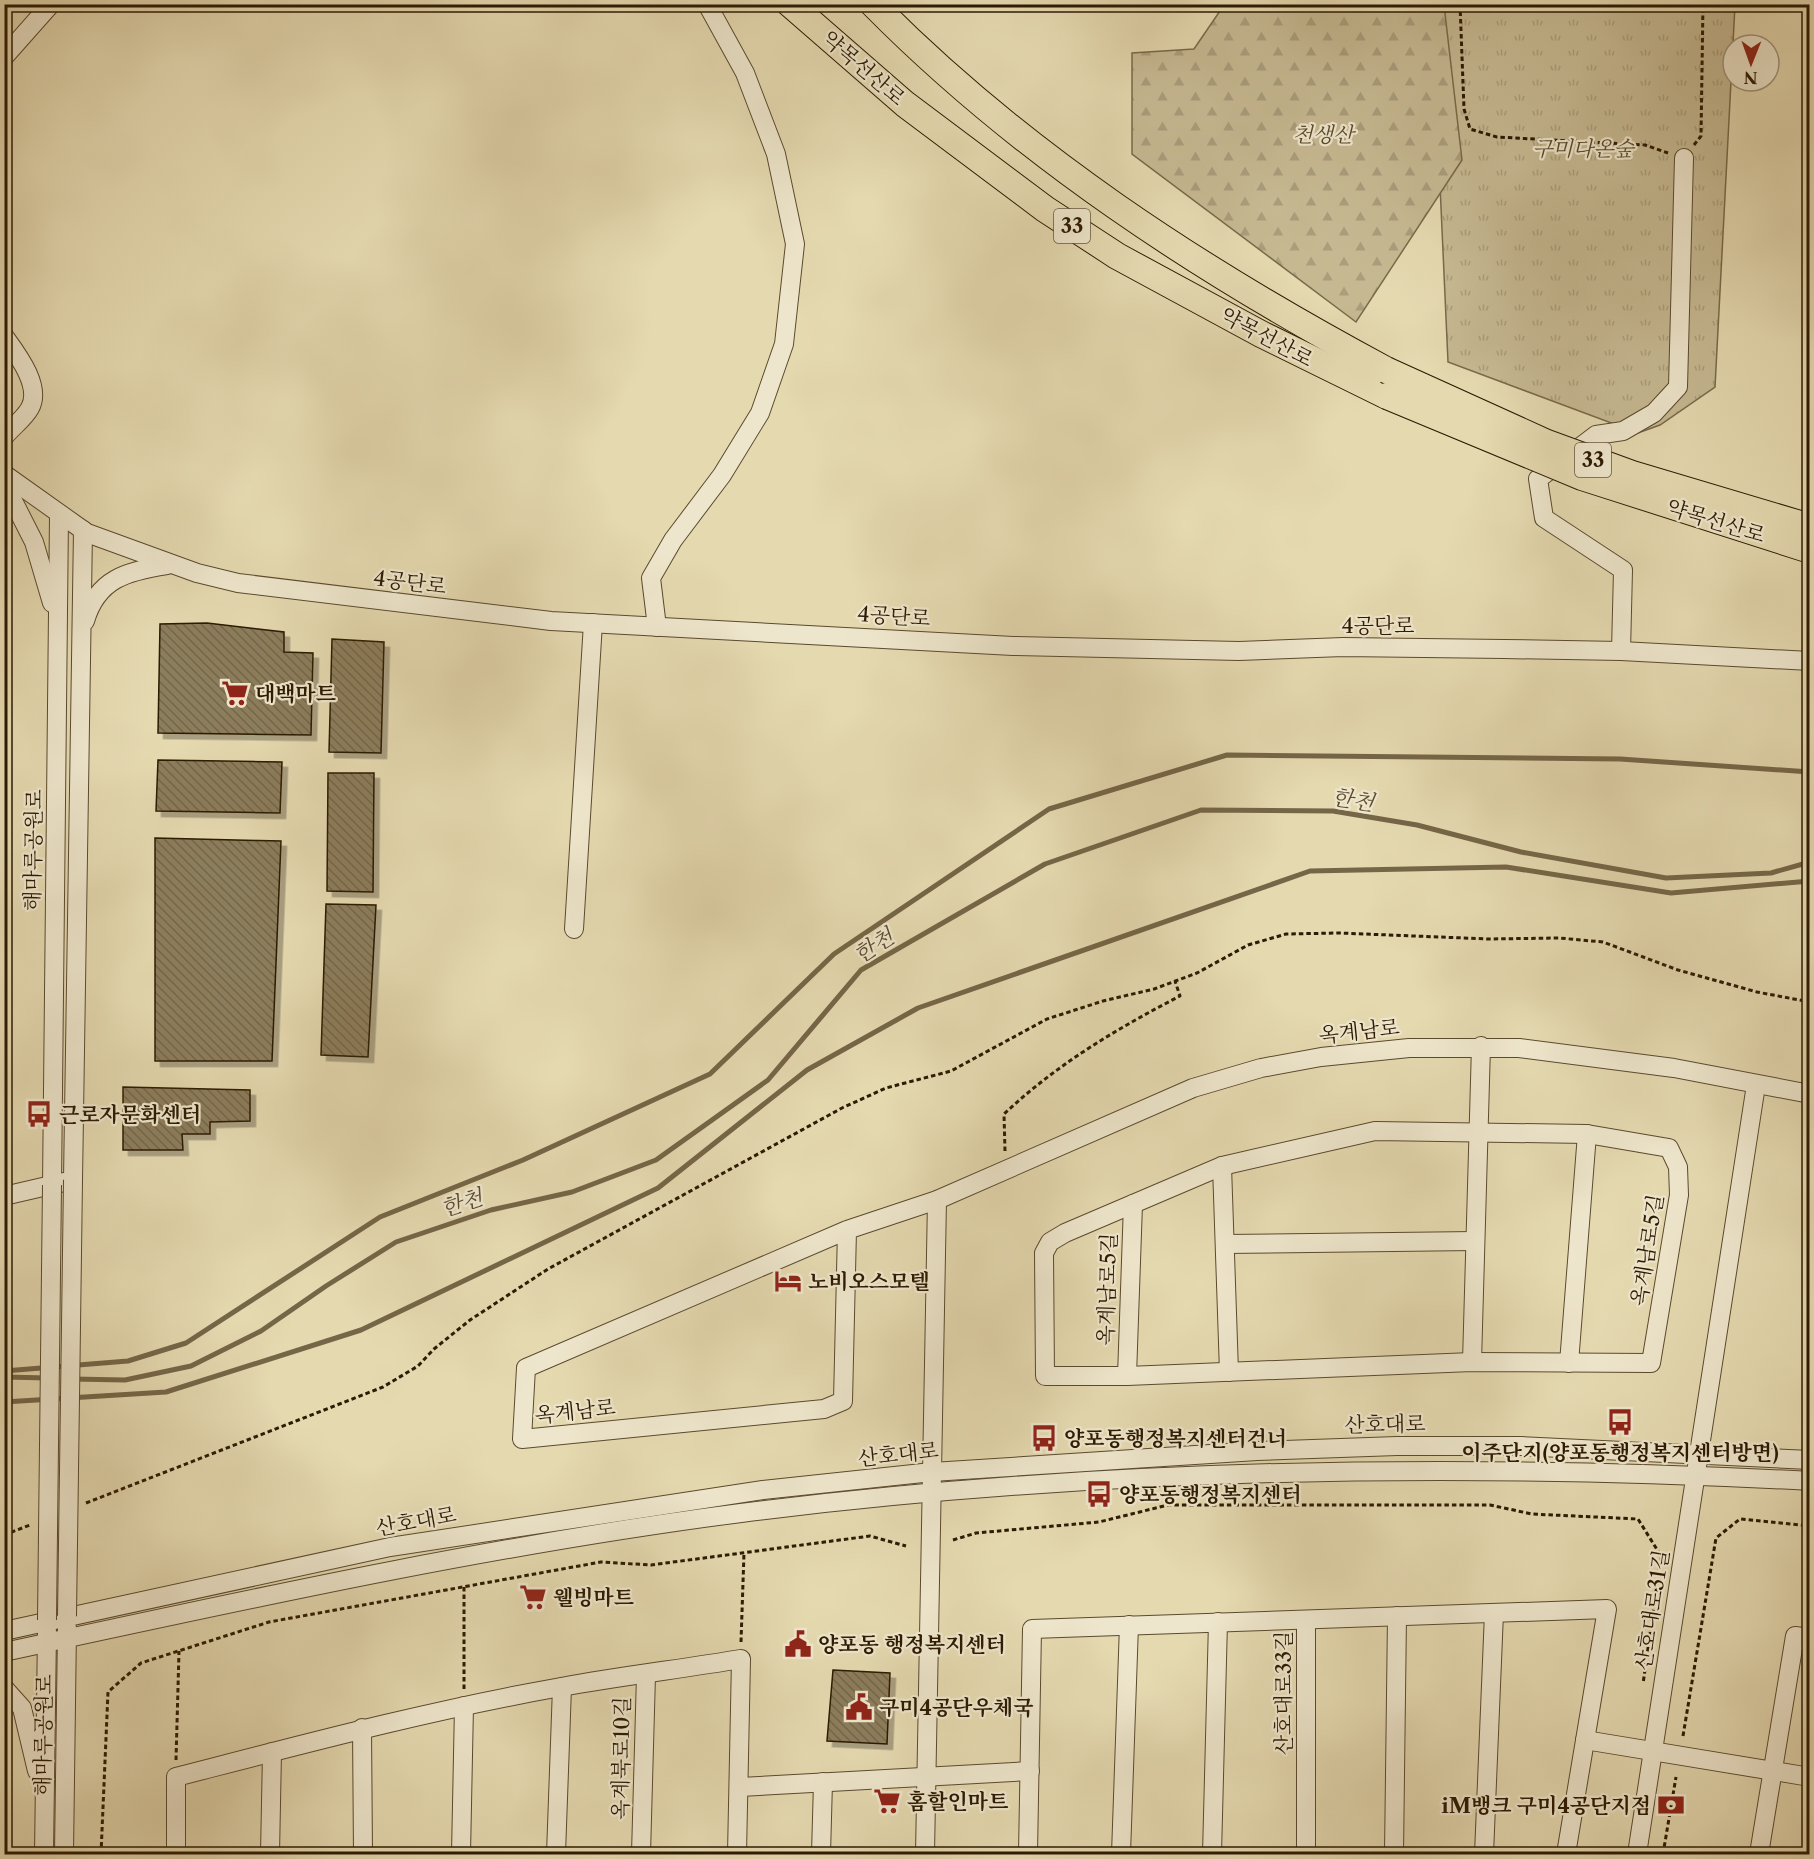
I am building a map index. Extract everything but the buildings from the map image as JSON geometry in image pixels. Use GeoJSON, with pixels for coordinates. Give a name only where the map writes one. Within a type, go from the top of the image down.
{"type":"FeatureCollection","features":[{"type":"Feature","properties":{"kind":"highway","name":"약목선산로"},"geometry":{"type":"LineString","coordinates":[[790,4],[905,104],[1045,209],[1117,256],[1251,329],[1387,396],[1582,477],[1809,550]]}},
{"type":"Feature","properties":{"kind":"highway","name":"약목선산로"},"geometry":{"type":"LineString","coordinates":[[873,4],[950,76],[1060,166],[1176,247],[1303,326],[1386,370],[1569,451],[1706,498],[1809,527]]}},
{"type":"Feature","properties":{"kind":"street"},"geometry":{"type":"LineString","coordinates":[[4,57],[51,4]]}},
{"type":"Feature","properties":{"kind":"street"},"geometry":{"type":"LineString","coordinates":[[657,627],[651,578],[673,540],[722,475],[760,413],[784,344],[795,244],[776,154],[745,73],[706,4]]}},
{"type":"Feature","properties":{"kind":"street"},"geometry":{"type":"LineString","coordinates":[[1621,651],[1623,570],[1544,518],[1538,479],[1596,435],[1623,431],[1654,413],[1678,387],[1684,158]]}},
{"type":"Feature","properties":{"kind":"street"},"geometry":{"type":"LineString","coordinates":[[4,336],[18,357],[35,392],[30,409],[4,437]]}},
{"type":"Feature","properties":{"kind":"street","name":"4공단로"},"geometry":{"type":"LineString","coordinates":[[4,474],[59,516],[83,530],[170,564],[238,583],[552,621],[1035,647],[1239,651],[1343,647],[1621,651],[1809,661]]}},
{"type":"Feature","properties":{"kind":"street"},"geometry":{"type":"LineString","coordinates":[[4,483],[34,542],[58,630]]}},
{"type":"Feature","properties":{"kind":"street","name":"해마루공원로"},"geometry":{"type":"LineString","coordinates":[[44,1850],[59,516]]}},
{"type":"Feature","properties":{"kind":"street"},"geometry":{"type":"LineString","coordinates":[[4,1196],[74,1180],[83,530]]}},
{"type":"Feature","properties":{"kind":"street"},"geometry":{"type":"LineString","coordinates":[[81,634],[90,605],[102,588],[117,578],[139,569],[170,564]]}},
{"type":"Feature","properties":{"kind":"street"},"geometry":{"type":"LineString","coordinates":[[574,929],[593,623]]}},
{"type":"Feature","properties":{"kind":"street"},"geometry":{"type":"LineString","coordinates":[[1472,1362],[1480,1046]]}},
{"type":"Feature","properties":{"kind":"street","name":"옥계남로"},"geometry":{"type":"LineString","coordinates":[[847,1230],[843,1401],[824,1409],[522,1439],[526,1368],[847,1230],[937,1200],[1193,1088],[1261,1068],[1321,1057],[1398,1049],[1480,1046],[1604,1057],[1809,1094]]}},
{"type":"Feature","properties":{"kind":"street","name":"산호대로31길"},"geometry":{"type":"LineString","coordinates":[[1637,1854],[1756,1085]]}},
{"type":"Feature","properties":{"kind":"street","name":"옥계남로5길"},"geometry":{"type":"LineString","coordinates":[[1375,1131],[1587,1134],[1669,1148],[1675,1155],[1679,1195],[1651,1363],[1472,1362],[1127,1376],[1045,1376],[1044,1253],[1050,1242],[1065,1233],[1222,1166],[1375,1131]]}},
{"type":"Feature","properties":{"kind":"street"},"geometry":{"type":"LineString","coordinates":[[1569,1363],[1587,1134]]}},
{"type":"Feature","properties":{"kind":"street"},"geometry":{"type":"LineString","coordinates":[[1222,1166],[1229,1372]]}},
{"type":"Feature","properties":{"kind":"street","name":"해마루공원로"},"geometry":{"type":"LineString","coordinates":[[64,1854],[74,1180]]}},
{"type":"Feature","properties":{"kind":"street"},"geometry":{"type":"LineString","coordinates":[[926,1854],[937,1200]]}},
{"type":"Feature","properties":{"kind":"street","name":"옥계남로5길"},"geometry":{"type":"LineString","coordinates":[[1127,1376],[1132,1204]]}},
{"type":"Feature","properties":{"kind":"street"},"geometry":{"type":"LineString","coordinates":[[1225,1244],[1476,1240]]}},
{"type":"Feature","properties":{"kind":"street","name":"산호대로"},"geometry":{"type":"LineString","coordinates":[[4,1631],[390,1547],[763,1490],[932,1472],[1257,1451],[1397,1446],[1521,1446],[1809,1460]]}},
{"type":"Feature","properties":{"kind":"street"},"geometry":{"type":"LineString","coordinates":[[1700,1455],[1754,1449],[1809,1449]]}},
{"type":"Feature","properties":{"kind":"street","name":"산호대로"},"geometry":{"type":"LineString","coordinates":[[4,1652],[179,1613],[476,1554],[593,1534],[745,1513],[932,1493],[1306,1472],[1696,1475],[1809,1481]]}},
{"type":"Feature","properties":{"kind":"street"},"geometry":{"type":"LineString","coordinates":[[1306,1620],[1607,1609],[1566,1854]]}},
{"type":"Feature","properties":{"kind":"street"},"geometry":{"type":"LineString","coordinates":[[1484,1854],[1494,1613]]}},
{"type":"Feature","properties":{"kind":"street"},"geometry":{"type":"LineString","coordinates":[[1394,1854],[1397,1616]]}},
{"type":"Feature","properties":{"kind":"street","name":"산호대로33길"},"geometry":{"type":"LineString","coordinates":[[1028,1854],[1032,1629],[1306,1620],[1306,1854]]}},
{"type":"Feature","properties":{"kind":"street"},"geometry":{"type":"LineString","coordinates":[[1212,1854],[1218,1622]]}},
{"type":"Feature","properties":{"kind":"street"},"geometry":{"type":"LineString","coordinates":[[1121,1854],[1129,1625]]}},
{"type":"Feature","properties":{"kind":"street"},"geometry":{"type":"LineString","coordinates":[[1759,1854],[1795,1636],[1809,1638]]}},
{"type":"Feature","properties":{"kind":"street"},"geometry":{"type":"LineString","coordinates":[[646,1675],[741,1659],[737,1854]]}},
{"type":"Feature","properties":{"kind":"street","name":"옥계북로10길"},"geometry":{"type":"LineString","coordinates":[[176,1777],[362,1728],[562,1687],[646,1675],[641,1854]]}},
{"type":"Feature","properties":{"kind":"street"},"geometry":{"type":"LineString","coordinates":[[556,1854],[562,1687]]}},
{"type":"Feature","properties":{"kind":"street"},"geometry":{"type":"LineString","coordinates":[[4,1688],[22,1708],[36,1761],[44,1850]]}},
{"type":"Feature","properties":{"kind":"street"},"geometry":{"type":"LineString","coordinates":[[461,1854],[464,1706]]}},
{"type":"Feature","properties":{"kind":"street"},"geometry":{"type":"LineString","coordinates":[[362,1728],[363,1854]]}},
{"type":"Feature","properties":{"kind":"street"},"geometry":{"type":"LineString","coordinates":[[1585,1740],[1809,1777]]}},
{"type":"Feature","properties":{"kind":"street"},"geometry":{"type":"LineString","coordinates":[[270,1854],[272,1752]]}},
{"type":"Feature","properties":{"kind":"street"},"geometry":{"type":"LineString","coordinates":[[740,1787],[1029,1770]]}},
{"type":"Feature","properties":{"kind":"street"},"geometry":{"type":"LineString","coordinates":[[176,1777],[176,1854]]}},
{"type":"Feature","properties":{"kind":"street"},"geometry":{"type":"LineString","coordinates":[[820,1854],[823,1782]]}},
{"type":"Feature","properties":{"kind":"path"},"geometry":{"type":"LineString","coordinates":[[1461,4],[1464,110],[1470,129],[1497,137],[1645,146],[1684,158],[1701,136],[1703,4]]}},
{"type":"Feature","properties":{"kind":"path"},"geometry":{"type":"LineString","coordinates":[[82,1504],[383,1387],[418,1366],[434,1349],[470,1320],[548,1269],[842,1108],[885,1088],[951,1071],[1047,1019],[1197,973],[1248,945],[1286,934],[1339,933],[1490,939],[1559,938],[1603,942],[1678,970],[1757,992],[1809,1002]]}},
{"type":"Feature","properties":{"kind":"path"},"geometry":{"type":"LineString","coordinates":[[1005,1170],[1004,1114],[1032,1088],[1110,1033],[1180,996],[1175,981]]}},
{"type":"Feature","properties":{"kind":"path"},"geometry":{"type":"LineString","coordinates":[[953,1540],[976,1533],[1099,1522],[1168,1505],[1490,1505],[1532,1514],[1638,1519],[1661,1556],[1642,1691]]}},
{"type":"Feature","properties":{"kind":"path"},"geometry":{"type":"LineString","coordinates":[[1683,1736],[1716,1538],[1740,1519],[1809,1526]]}},
{"type":"Feature","properties":{"kind":"path"},"geometry":{"type":"LineString","coordinates":[[4,1535],[38,1522]]}},
{"type":"Feature","properties":{"kind":"path"},"geometry":{"type":"LineString","coordinates":[[101,1854],[108,1692],[141,1663],[269,1622],[601,1562],[651,1565],[870,1536],[906,1546]]}},
{"type":"Feature","properties":{"kind":"path"},"geometry":{"type":"LineString","coordinates":[[741,1659],[744,1552]]}},
{"type":"Feature","properties":{"kind":"path"},"geometry":{"type":"LineString","coordinates":[[464,1587],[464,1706]]}},
{"type":"Feature","properties":{"kind":"path"},"geometry":{"type":"LineString","coordinates":[[176,1777],[179,1651]]}},
{"type":"Feature","properties":{"kind":"path"},"geometry":{"type":"LineString","coordinates":[[1663,1854],[1676,1777]]}},
{"type":"Feature","properties":{"kind":"green space","name":"천생산"},"geometry":{"type":"Polygon","coordinates":[[[1224,5],[1444,5],[1462,160],[1356,322],[1132,154],[1132,53],[1194,49],[1224,5]]]}},
{"type":"Feature","properties":{"kind":"green space","name":"구미다온숲"},"geometry":{"type":"Polygon","coordinates":[[[1441,5],[1735,5],[1734,33],[1721,33],[1721,93],[1730,93],[1715,387],[1660,425],[1638,433],[1448,362],[1438,141],[1441,5]]]}},
{"type":"Feature","properties":{"kind":"waterway"},"geometry":{"type":"LineString","coordinates":[[4,1371],[128,1361],[186,1343],[380,1217],[523,1160],[710,1074],[834,954],[1049,809],[1227,755],[1620,759],[1810,772]]}},
{"type":"Feature","properties":{"kind":"waterway","name":"한천"},"geometry":{"type":"LineString","coordinates":[[72,1379],[125,1380],[191,1366],[261,1331],[396,1242],[491,1210],[572,1192],[656,1160],[768,1080],[861,970],[1045,864],[1201,810],[1333,811],[1417,825],[1521,852],[1666,878],[1771,873],[1810,862]]}},
{"type":"Feature","properties":{"kind":"waterway"},"geometry":{"type":"LineString","coordinates":[[4,1402],[166,1392],[361,1330],[658,1188],[807,1070],[918,1008],[1310,871],[1506,867],[1671,893],[1810,881]]}},
{"type":"Feature","properties":{"kind":"waterway","name":"한천"},"geometry":{"type":"LineString","coordinates":[[4,1377],[48,1378]]}},
{"type":"Feature","properties":{"kind":"place","name":"대백마트"},"geometry":{"type":"Point","coordinates":[235,693]}},
{"type":"Feature","properties":{"kind":"place","name":"근로자문화센터"},"geometry":{"type":"Point","coordinates":[39,1114]}},
{"type":"Feature","properties":{"kind":"place","name":"노비오스모텔"},"geometry":{"type":"Point","coordinates":[788,1281]}},
{"type":"Feature","properties":{"kind":"place","name":"이주단지(양포동행정복지센터방면)"},"geometry":{"type":"Point","coordinates":[1620,1422]}},
{"type":"Feature","properties":{"kind":"place","name":"양포동행정복지센터건너"},"geometry":{"type":"Point","coordinates":[1044,1438]}},
{"type":"Feature","properties":{"kind":"place","name":"양포동행정복지센터"},"geometry":{"type":"Point","coordinates":[1099,1494]}},
{"type":"Feature","properties":{"kind":"place","name":"웰빙마트"},"geometry":{"type":"Point","coordinates":[533,1597]}},
{"type":"Feature","properties":{"kind":"place","name":"양포동 행정복지센터"},"geometry":{"type":"Point","coordinates":[798,1644]}},
{"type":"Feature","properties":{"kind":"place","name":"구미4공단우체국"},"geometry":{"type":"Point","coordinates":[859,1707]}},
{"type":"Feature","properties":{"kind":"place","name":"홈할인마트"},"geometry":{"type":"Point","coordinates":[887,1801]}},
{"type":"Feature","properties":{"kind":"place","name":"iM뱅크 구미4공단지점"},"geometry":{"type":"Point","coordinates":[1671,1805]}}]}
